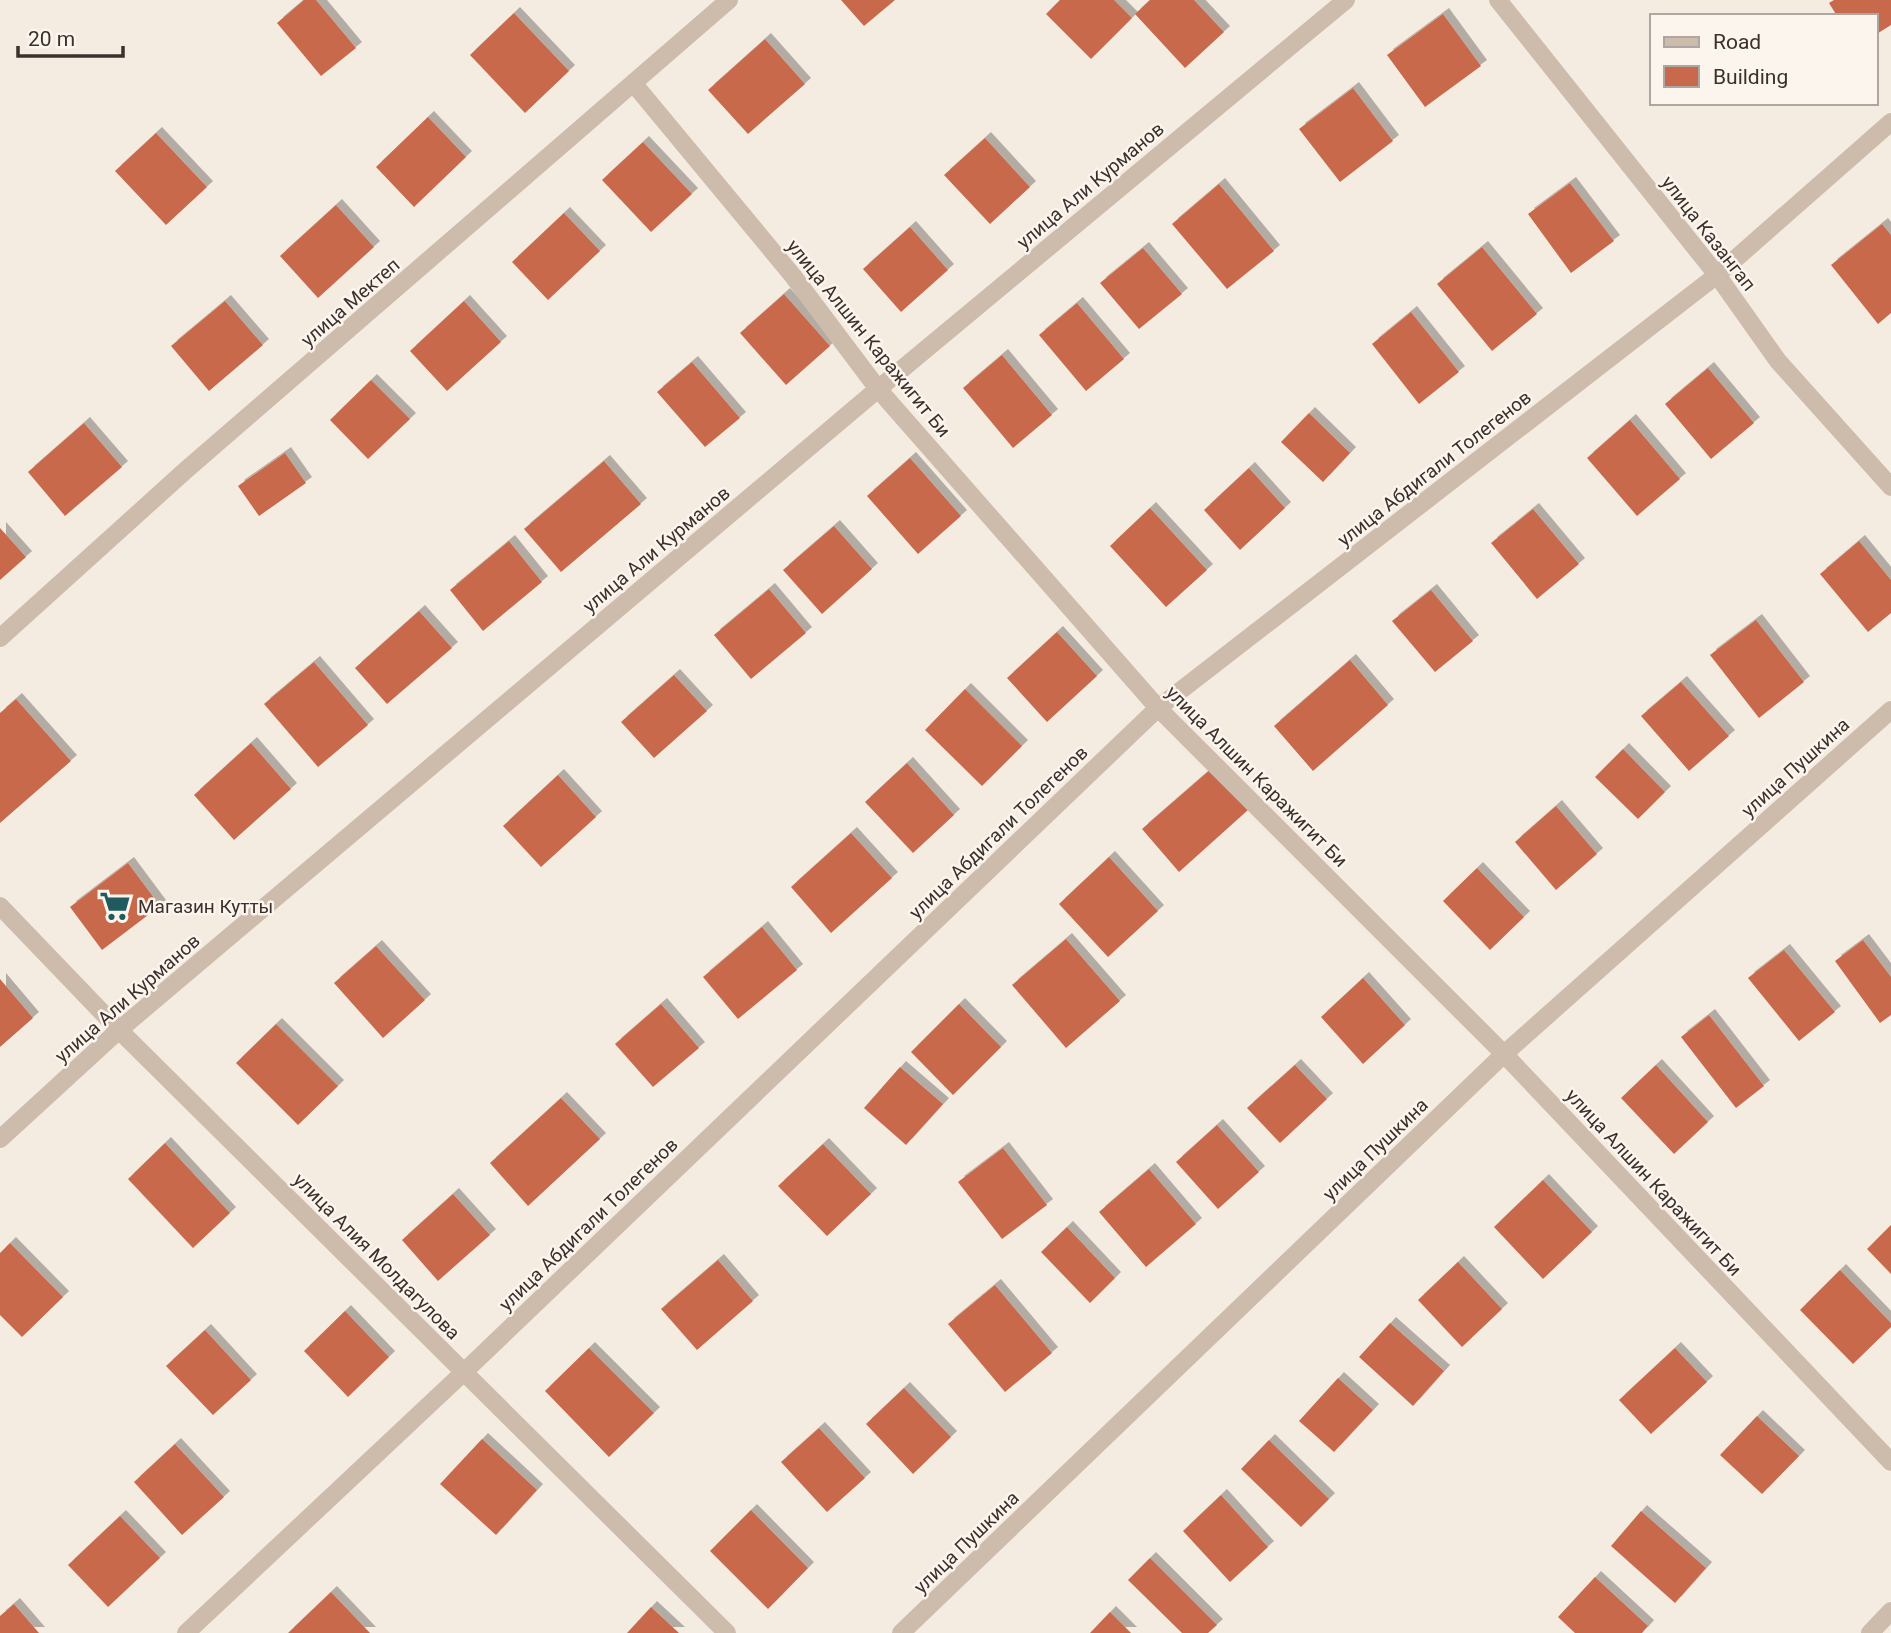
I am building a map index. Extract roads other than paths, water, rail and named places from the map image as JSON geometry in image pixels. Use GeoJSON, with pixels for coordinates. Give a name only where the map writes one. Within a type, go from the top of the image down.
{"type":"FeatureCollection","features":[{"type":"Feature","properties":{"kind":"street","name":"улица Мектеп"},"geometry":{"type":"LineString","coordinates":[[0,638],[186,470],[729,0]]}},
{"type":"Feature","properties":{"kind":"street","name":"улица Али Курманов"},"geometry":{"type":"LineString","coordinates":[[0,1139],[119,1030],[878,389],[1346,0]]}},
{"type":"Feature","properties":{"kind":"street","name":"улица Казангап"},"geometry":{"type":"LineString","coordinates":[[1498,0],[1717,275],[1778,360],[1891,487]]}},
{"type":"Feature","properties":{"kind":"street","name":"улица Алшин Каражигит Би"},"geometry":{"type":"LineString","coordinates":[[634,85],[793,276],[878,389],[1158,708],[1504,1054],[1891,1462]]}},
{"type":"Feature","properties":{"kind":"street","name":"улица Абдигали Толегенов"},"geometry":{"type":"LineString","coordinates":[[186,1633],[464,1372],[1158,708],[1717,275],[1891,122]]}},
{"type":"Feature","properties":{"kind":"street","name":"улица Пушкина"},"geometry":{"type":"LineString","coordinates":[[901,1633],[1504,1054],[1891,710]]}},
{"type":"Feature","properties":{"kind":"street","name":"улица Алия Молдагулова"},"geometry":{"type":"LineString","coordinates":[[0,906],[119,1030],[727,1633]]}},
{"type":"Feature","properties":{"kind":"street"},"geometry":{"type":"LineString","coordinates":[[1870,1633],[1891,1611]]}},
{"type":"Feature","properties":{"kind":"place","name":"Магазин Кутты"},"geometry":{"type":"Point","coordinates":[115,906]}}]}
